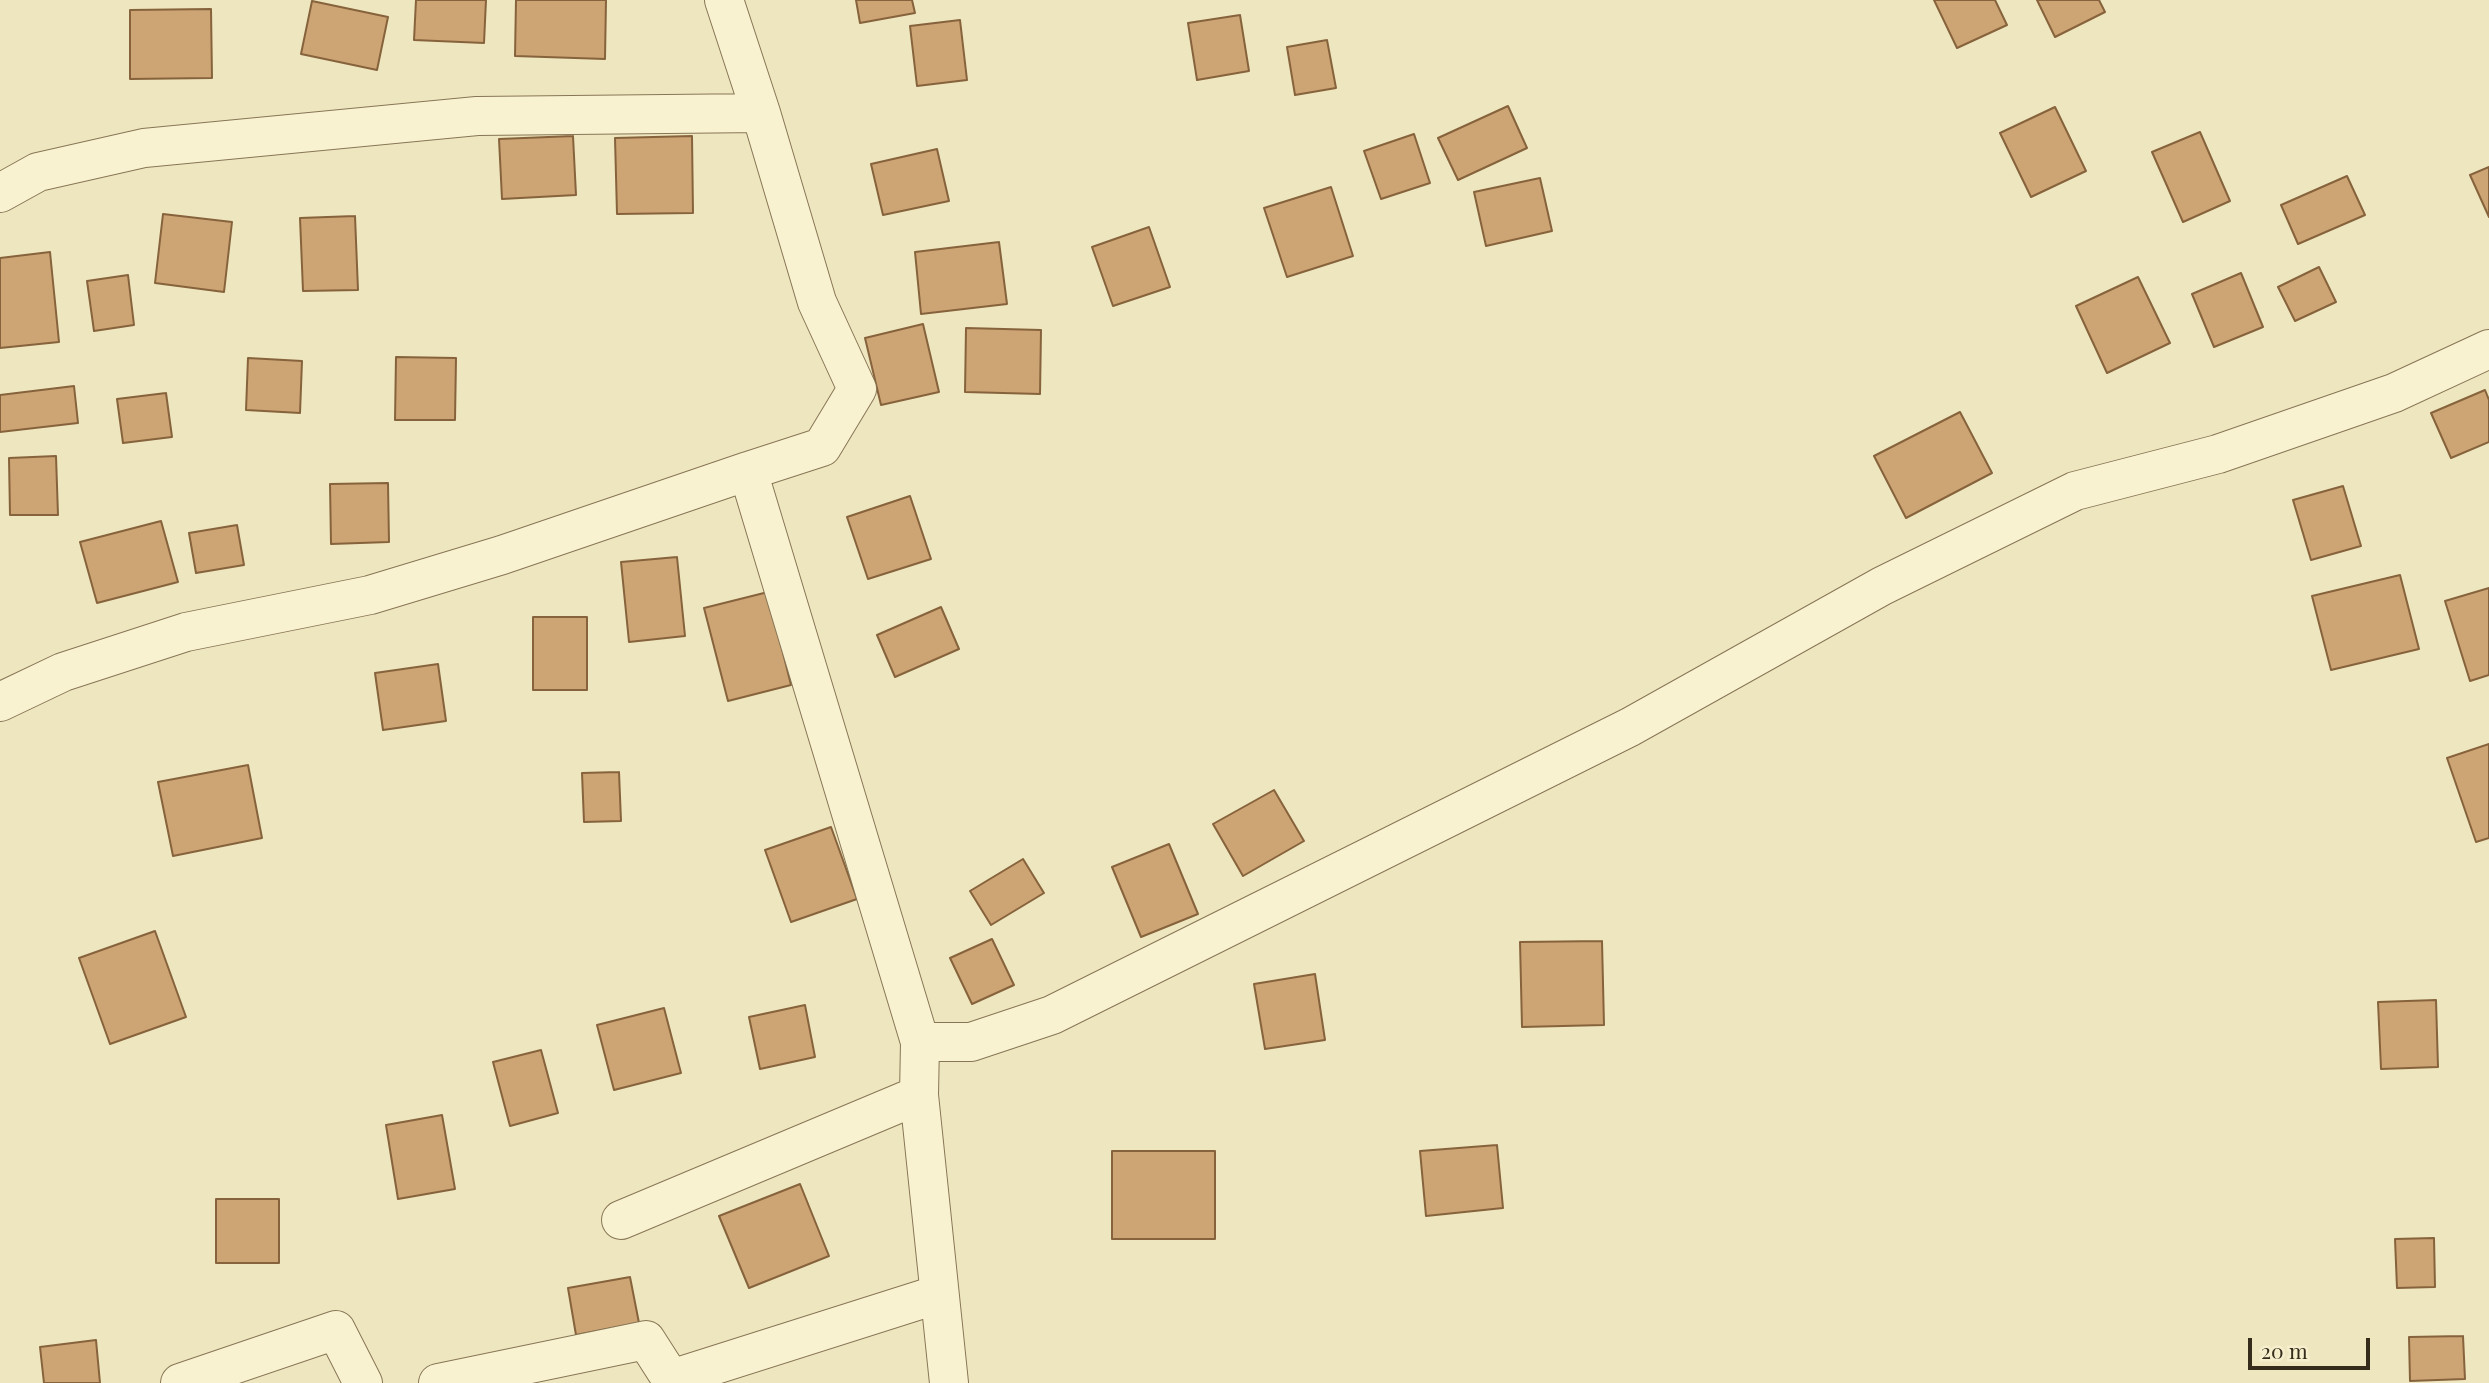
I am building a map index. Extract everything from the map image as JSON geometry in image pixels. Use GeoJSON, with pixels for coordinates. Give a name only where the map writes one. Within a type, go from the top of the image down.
{"type":"FeatureCollection","features":[{"type":"Feature","properties":{"kind":"street"},"geometry":{"type":"LineString","coordinates":[[0,702],[63,672],[186,632],[370,595],[502,555],[822,447],[857,389],[817,302],[761,113],[724,0]]}},
{"type":"Feature","properties":{"kind":"street"},"geometry":{"type":"LineString","coordinates":[[0,193],[38,172],[144,148],[477,116],[761,113]]}},
{"type":"Feature","properties":{"kind":"street"},"geometry":{"type":"LineString","coordinates":[[920,1042],[971,1042],[1052,1015],[1630,727],[1882,586],[2075,491],[2218,454],[2394,393],[2489,349]]}},
{"type":"Feature","properties":{"kind":"street"},"geometry":{"type":"LineString","coordinates":[[748,471],[920,1042],[919,1095],[949,1383]]}},
{"type":"Feature","properties":{"kind":"street"},"geometry":{"type":"LineString","coordinates":[[621,1220],[919,1095]]}},
{"type":"Feature","properties":{"kind":"street"},"geometry":{"type":"LineString","coordinates":[[438,1383],[646,1340],[671,1379],[939,1294]]}},
{"type":"Feature","properties":{"kind":"street"},"geometry":{"type":"LineString","coordinates":[[180,1383],[336,1330],[363,1383]]}},
{"type":"Feature","properties":{"kind":"building"},"geometry":{"type":"Polygon","coordinates":[[[416,0],[486,0],[484,43],[414,40],[416,0]]]}},
{"type":"Feature","properties":{"kind":"building"},"geometry":{"type":"Polygon","coordinates":[[[516,0],[606,0],[605,59],[515,56],[516,0]]]}},
{"type":"Feature","properties":{"kind":"building"},"geometry":{"type":"Polygon","coordinates":[[[856,0],[912,0],[915,13],[860,23],[856,0]]]}},
{"type":"Feature","properties":{"kind":"building"},"geometry":{"type":"Polygon","coordinates":[[[1934,0],[1995,0],[2007,25],[1957,48],[1934,0]]]}},
{"type":"Feature","properties":{"kind":"building"},"geometry":{"type":"Polygon","coordinates":[[[2037,0],[2099,0],[2105,12],[2055,37],[2037,0]]]}},
{"type":"Feature","properties":{"kind":"building"},"geometry":{"type":"Polygon","coordinates":[[[312,1],[388,17],[377,70],[301,54],[312,1]]]}},
{"type":"Feature","properties":{"kind":"building"},"geometry":{"type":"Polygon","coordinates":[[[211,9],[212,78],[130,79],[130,10],[211,9]]]}},
{"type":"Feature","properties":{"kind":"building"},"geometry":{"type":"Polygon","coordinates":[[[1240,15],[1249,71],[1197,80],[1188,23],[1240,15]]]}},
{"type":"Feature","properties":{"kind":"building"},"geometry":{"type":"Polygon","coordinates":[[[960,20],[967,80],[917,86],[910,26],[960,20]]]}},
{"type":"Feature","properties":{"kind":"building"},"geometry":{"type":"Polygon","coordinates":[[[1327,40],[1336,88],[1295,95],[1287,47],[1327,40]]]}},
{"type":"Feature","properties":{"kind":"building"},"geometry":{"type":"Polygon","coordinates":[[[1508,106],[1527,148],[1458,180],[1438,138],[1508,106]]]}},
{"type":"Feature","properties":{"kind":"building"},"geometry":{"type":"Polygon","coordinates":[[[2055,107],[2086,171],[2031,197],[2000,133],[2055,107]]]}},
{"type":"Feature","properties":{"kind":"building"},"geometry":{"type":"Polygon","coordinates":[[[2200,132],[2230,201],[2183,222],[2152,152],[2200,132]]]}},
{"type":"Feature","properties":{"kind":"building"},"geometry":{"type":"Polygon","coordinates":[[[1414,134],[1430,183],[1381,199],[1364,151],[1414,134]]]}},
{"type":"Feature","properties":{"kind":"building"},"geometry":{"type":"Polygon","coordinates":[[[573,136],[576,195],[502,199],[499,139],[573,136]]]}},
{"type":"Feature","properties":{"kind":"building"},"geometry":{"type":"Polygon","coordinates":[[[692,136],[693,213],[617,214],[615,138],[692,136]]]}},
{"type":"Feature","properties":{"kind":"building"},"geometry":{"type":"Polygon","coordinates":[[[937,149],[949,201],[883,215],[871,164],[937,149]]]}},
{"type":"Feature","properties":{"kind":"building"},"geometry":{"type":"Polygon","coordinates":[[[2489,167],[2489,217],[2470,175],[2489,167]]]}},
{"type":"Feature","properties":{"kind":"building"},"geometry":{"type":"Polygon","coordinates":[[[2347,176],[2365,215],[2298,244],[2281,205],[2347,176]]]}},
{"type":"Feature","properties":{"kind":"building"},"geometry":{"type":"Polygon","coordinates":[[[1540,178],[1552,231],[1486,246],[1474,192],[1540,178]]]}},
{"type":"Feature","properties":{"kind":"building"},"geometry":{"type":"Polygon","coordinates":[[[1331,187],[1353,256],[1287,277],[1264,208],[1331,187]]]}},
{"type":"Feature","properties":{"kind":"building"},"geometry":{"type":"Polygon","coordinates":[[[163,214],[232,222],[224,292],[155,283],[163,214]]]}},
{"type":"Feature","properties":{"kind":"building"},"geometry":{"type":"Polygon","coordinates":[[[355,216],[358,290],[303,291],[300,218],[355,216]]]}},
{"type":"Feature","properties":{"kind":"building"},"geometry":{"type":"Polygon","coordinates":[[[1149,227],[1170,287],[1113,306],[1092,247],[1149,227]]]}},
{"type":"Feature","properties":{"kind":"building"},"geometry":{"type":"Polygon","coordinates":[[[999,242],[1007,304],[921,314],[915,252],[999,242]]]}},
{"type":"Feature","properties":{"kind":"building"},"geometry":{"type":"Polygon","coordinates":[[[50,252],[59,342],[0,348],[0,258],[50,252]]]}},
{"type":"Feature","properties":{"kind":"building"},"geometry":{"type":"Polygon","coordinates":[[[2319,267],[2336,302],[2295,321],[2278,287],[2319,267]]]}},
{"type":"Feature","properties":{"kind":"building"},"geometry":{"type":"Polygon","coordinates":[[[2241,273],[2263,327],[2214,347],[2192,294],[2241,273]]]}},
{"type":"Feature","properties":{"kind":"building"},"geometry":{"type":"Polygon","coordinates":[[[128,275],[134,325],[94,331],[87,281],[128,275]]]}},
{"type":"Feature","properties":{"kind":"building"},"geometry":{"type":"Polygon","coordinates":[[[2138,277],[2170,343],[2107,373],[2076,306],[2138,277]]]}},
{"type":"Feature","properties":{"kind":"building"},"geometry":{"type":"Polygon","coordinates":[[[923,324],[939,392],[881,405],[865,338],[923,324]]]}},
{"type":"Feature","properties":{"kind":"building"},"geometry":{"type":"Polygon","coordinates":[[[966,328],[1041,330],[1040,394],[965,392],[966,328]]]}},
{"type":"Feature","properties":{"kind":"building"},"geometry":{"type":"Polygon","coordinates":[[[396,357],[456,358],[455,420],[395,420],[396,357]]]}},
{"type":"Feature","properties":{"kind":"building"},"geometry":{"type":"Polygon","coordinates":[[[248,358],[302,361],[300,413],[246,410],[248,358]]]}},
{"type":"Feature","properties":{"kind":"building"},"geometry":{"type":"Polygon","coordinates":[[[74,386],[78,423],[0,432],[0,395],[74,386]]]}},
{"type":"Feature","properties":{"kind":"building"},"geometry":{"type":"Polygon","coordinates":[[[2485,390],[2489,400],[2489,442],[2451,458],[2431,413],[2485,390]]]}},
{"type":"Feature","properties":{"kind":"building"},"geometry":{"type":"Polygon","coordinates":[[[166,393],[172,437],[123,443],[117,399],[166,393]]]}},
{"type":"Feature","properties":{"kind":"building"},"geometry":{"type":"Polygon","coordinates":[[[1960,412],[1992,473],[1906,518],[1874,456],[1960,412]]]}},
{"type":"Feature","properties":{"kind":"building"},"geometry":{"type":"Polygon","coordinates":[[[56,456],[58,515],[10,515],[9,458],[56,456]]]}},
{"type":"Feature","properties":{"kind":"building"},"geometry":{"type":"Polygon","coordinates":[[[388,483],[389,542],[331,544],[330,484],[388,483]]]}},
{"type":"Feature","properties":{"kind":"building"},"geometry":{"type":"Polygon","coordinates":[[[2343,486],[2361,546],[2311,560],[2293,500],[2343,486]]]}},
{"type":"Feature","properties":{"kind":"building"},"geometry":{"type":"Polygon","coordinates":[[[910,496],[931,559],[868,579],[847,517],[910,496]]]}},
{"type":"Feature","properties":{"kind":"building"},"geometry":{"type":"Polygon","coordinates":[[[161,521],[178,582],[97,603],[80,542],[161,521]]]}},
{"type":"Feature","properties":{"kind":"building"},"geometry":{"type":"Polygon","coordinates":[[[237,525],[244,565],[196,573],[189,533],[237,525]]]}},
{"type":"Feature","properties":{"kind":"building"},"geometry":{"type":"Polygon","coordinates":[[[677,557],[685,636],[629,642],[621,562],[677,557]]]}},
{"type":"Feature","properties":{"kind":"building"},"geometry":{"type":"Polygon","coordinates":[[[2400,575],[2419,649],[2331,670],[2312,596],[2400,575]]]}},
{"type":"Feature","properties":{"kind":"building"},"geometry":{"type":"Polygon","coordinates":[[[2489,588],[2489,675],[2470,681],[2445,601],[2489,588]]]}},
{"type":"Feature","properties":{"kind":"building"},"geometry":{"type":"Polygon","coordinates":[[[768,592],[791,685],[728,701],[704,608],[768,592]]]}},
{"type":"Feature","properties":{"kind":"building"},"geometry":{"type":"Polygon","coordinates":[[[941,607],[959,649],[895,677],[877,635],[941,607]]]}},
{"type":"Feature","properties":{"kind":"building"},"geometry":{"type":"Polygon","coordinates":[[[533,617],[587,617],[587,690],[533,690],[533,617]]]}},
{"type":"Feature","properties":{"kind":"building"},"geometry":{"type":"Polygon","coordinates":[[[438,664],[446,721],[383,730],[375,673],[438,664]]]}},
{"type":"Feature","properties":{"kind":"building"},"geometry":{"type":"Polygon","coordinates":[[[2489,744],[2489,838],[2476,842],[2447,758],[2489,744]]]}},
{"type":"Feature","properties":{"kind":"building"},"geometry":{"type":"Polygon","coordinates":[[[248,765],[262,838],[173,856],[158,782],[248,765]]]}},
{"type":"Feature","properties":{"kind":"building"},"geometry":{"type":"Polygon","coordinates":[[[619,772],[621,821],[584,822],[582,773],[619,772]]]}},
{"type":"Feature","properties":{"kind":"building"},"geometry":{"type":"Polygon","coordinates":[[[1274,790],[1304,841],[1243,876],[1213,824],[1274,790]]]}},
{"type":"Feature","properties":{"kind":"building"},"geometry":{"type":"Polygon","coordinates":[[[831,827],[857,899],[791,922],[765,850],[831,827]]]}},
{"type":"Feature","properties":{"kind":"building"},"geometry":{"type":"Polygon","coordinates":[[[1169,844],[1198,914],[1141,937],[1112,867],[1169,844]]]}},
{"type":"Feature","properties":{"kind":"building"},"geometry":{"type":"Polygon","coordinates":[[[1023,859],[1044,893],[991,925],[970,891],[1023,859]]]}},
{"type":"Feature","properties":{"kind":"building"},"geometry":{"type":"Polygon","coordinates":[[[155,931],[186,1017],[110,1044],[79,958],[155,931]]]}},
{"type":"Feature","properties":{"kind":"building"},"geometry":{"type":"Polygon","coordinates":[[[992,939],[1014,985],[972,1004],[950,958],[992,939]]]}},
{"type":"Feature","properties":{"kind":"building"},"geometry":{"type":"Polygon","coordinates":[[[1602,941],[1604,1025],[1522,1027],[1520,942],[1602,941]]]}},
{"type":"Feature","properties":{"kind":"building"},"geometry":{"type":"Polygon","coordinates":[[[1315,974],[1325,1040],[1265,1049],[1254,984],[1315,974]]]}},
{"type":"Feature","properties":{"kind":"building"},"geometry":{"type":"Polygon","coordinates":[[[2436,1000],[2438,1067],[2381,1069],[2378,1002],[2436,1000]]]}},
{"type":"Feature","properties":{"kind":"building"},"geometry":{"type":"Polygon","coordinates":[[[805,1005],[815,1057],[760,1069],[749,1017],[805,1005]]]}},
{"type":"Feature","properties":{"kind":"building"},"geometry":{"type":"Polygon","coordinates":[[[664,1008],[681,1073],[614,1090],[597,1025],[664,1008]]]}},
{"type":"Feature","properties":{"kind":"building"},"geometry":{"type":"Polygon","coordinates":[[[541,1050],[558,1113],[510,1126],[493,1062],[541,1050]]]}},
{"type":"Feature","properties":{"kind":"building"},"geometry":{"type":"Polygon","coordinates":[[[442,1115],[455,1189],[398,1199],[386,1125],[442,1115]]]}},
{"type":"Feature","properties":{"kind":"building"},"geometry":{"type":"Polygon","coordinates":[[[1497,1145],[1503,1208],[1426,1216],[1420,1151],[1497,1145]]]}},
{"type":"Feature","properties":{"kind":"building"},"geometry":{"type":"Polygon","coordinates":[[[1112,1151],[1215,1151],[1215,1239],[1112,1239],[1112,1151]]]}},
{"type":"Feature","properties":{"kind":"building"},"geometry":{"type":"Polygon","coordinates":[[[800,1184],[829,1256],[749,1288],[719,1216],[800,1184]]]}},
{"type":"Feature","properties":{"kind":"building"},"geometry":{"type":"Polygon","coordinates":[[[216,1199],[279,1199],[279,1263],[216,1263],[216,1199]]]}},
{"type":"Feature","properties":{"kind":"building"},"geometry":{"type":"Polygon","coordinates":[[[2434,1238],[2435,1287],[2397,1288],[2395,1239],[2434,1238]]]}},
{"type":"Feature","properties":{"kind":"building"},"geometry":{"type":"Polygon","coordinates":[[[630,1277],[639,1323],[576,1335],[568,1288],[630,1277]]]}},
{"type":"Feature","properties":{"kind":"building"},"geometry":{"type":"Polygon","coordinates":[[[2463,1336],[2465,1379],[2410,1381],[2409,1337],[2463,1336]]]}},
{"type":"Feature","properties":{"kind":"building"},"geometry":{"type":"Polygon","coordinates":[[[96,1340],[100,1383],[44,1383],[40,1347],[96,1340]]]}}]}
